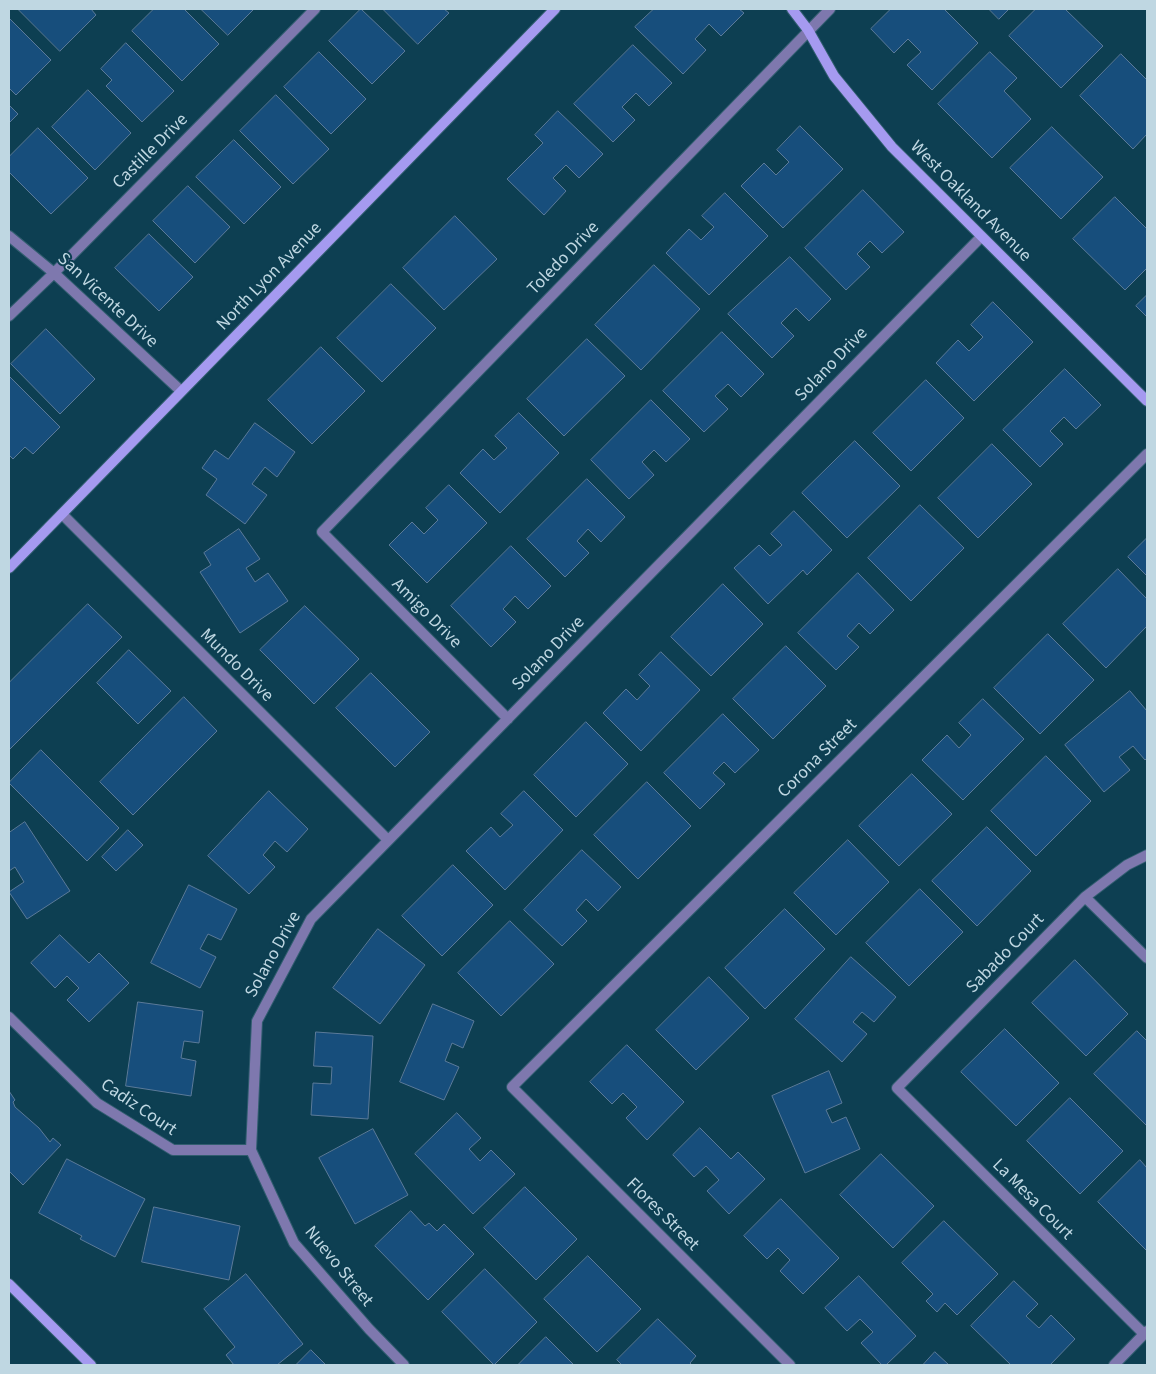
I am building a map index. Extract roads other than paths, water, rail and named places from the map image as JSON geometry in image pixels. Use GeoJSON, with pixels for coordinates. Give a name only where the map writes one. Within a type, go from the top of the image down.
{"type":"FeatureCollection","features":[{"type":"Feature","properties":{"kind":"street","name":"Castille Drive"},"geometry":{"type":"LineString","coordinates":[[9,316],[54,273],[315,9]]}},
{"type":"Feature","properties":{"kind":"street","name":"North Lyon Avenue"},"geometry":{"type":"LineString","coordinates":[[9,568],[555,9]]}},
{"type":"Feature","properties":{"kind":"street","name":"West Oakland Avenue"},"geometry":{"type":"LineString","coordinates":[[792,9],[808,30],[834,76],[892,147],[1147,400]]}},
{"type":"Feature","properties":{"kind":"street","name":"Toledo Drive"},"geometry":{"type":"LineString","coordinates":[[322,532],[830,9]]}},
{"type":"Feature","properties":{"kind":"street","name":"San Vicente Drive"},"geometry":{"type":"LineString","coordinates":[[9,236],[54,273],[181,391]]}},
{"type":"Feature","properties":{"kind":"street","name":"Solano Drive"},"geometry":{"type":"LineString","coordinates":[[251,1150],[257,1021],[311,919],[981,236]]}},
{"type":"Feature","properties":{"kind":"street","name":"Corona Street"},"geometry":{"type":"LineString","coordinates":[[512,1087],[1147,454]]}},
{"type":"Feature","properties":{"kind":"street","name":"Mundo Drive"},"geometry":{"type":"LineString","coordinates":[[62,514],[388,840]]}},
{"type":"Feature","properties":{"kind":"street","name":"Amigo Drive"},"geometry":{"type":"LineString","coordinates":[[322,532],[508,718]]}},
{"type":"Feature","properties":{"kind":"street","name":"Sabado Court"},"geometry":{"type":"LineString","coordinates":[[897,1088],[1085,897],[1126,865],[1147,855]]}},
{"type":"Feature","properties":{"kind":"street"},"geometry":{"type":"LineString","coordinates":[[1085,897],[1147,958]]}},
{"type":"Feature","properties":{"kind":"street","name":"Cadiz Court"},"geometry":{"type":"LineString","coordinates":[[9,1017],[97,1103],[173,1150],[251,1150]]}},
{"type":"Feature","properties":{"kind":"street","name":"Flores Street"},"geometry":{"type":"LineString","coordinates":[[512,1087],[790,1365]]}},
{"type":"Feature","properties":{"kind":"street","name":"La Mesa Court"},"geometry":{"type":"LineString","coordinates":[[897,1088],[1146,1333]]}},
{"type":"Feature","properties":{"kind":"street","name":"Nuevo Street"},"geometry":{"type":"LineString","coordinates":[[251,1150],[294,1243],[368,1329],[404,1365]]}},
{"type":"Feature","properties":{"kind":"street"},"geometry":{"type":"LineString","coordinates":[[9,1284],[91,1365]]}},
{"type":"Feature","properties":{"kind":"street"},"geometry":{"type":"LineString","coordinates":[[1114,1365],[1146,1333]]}}]}
